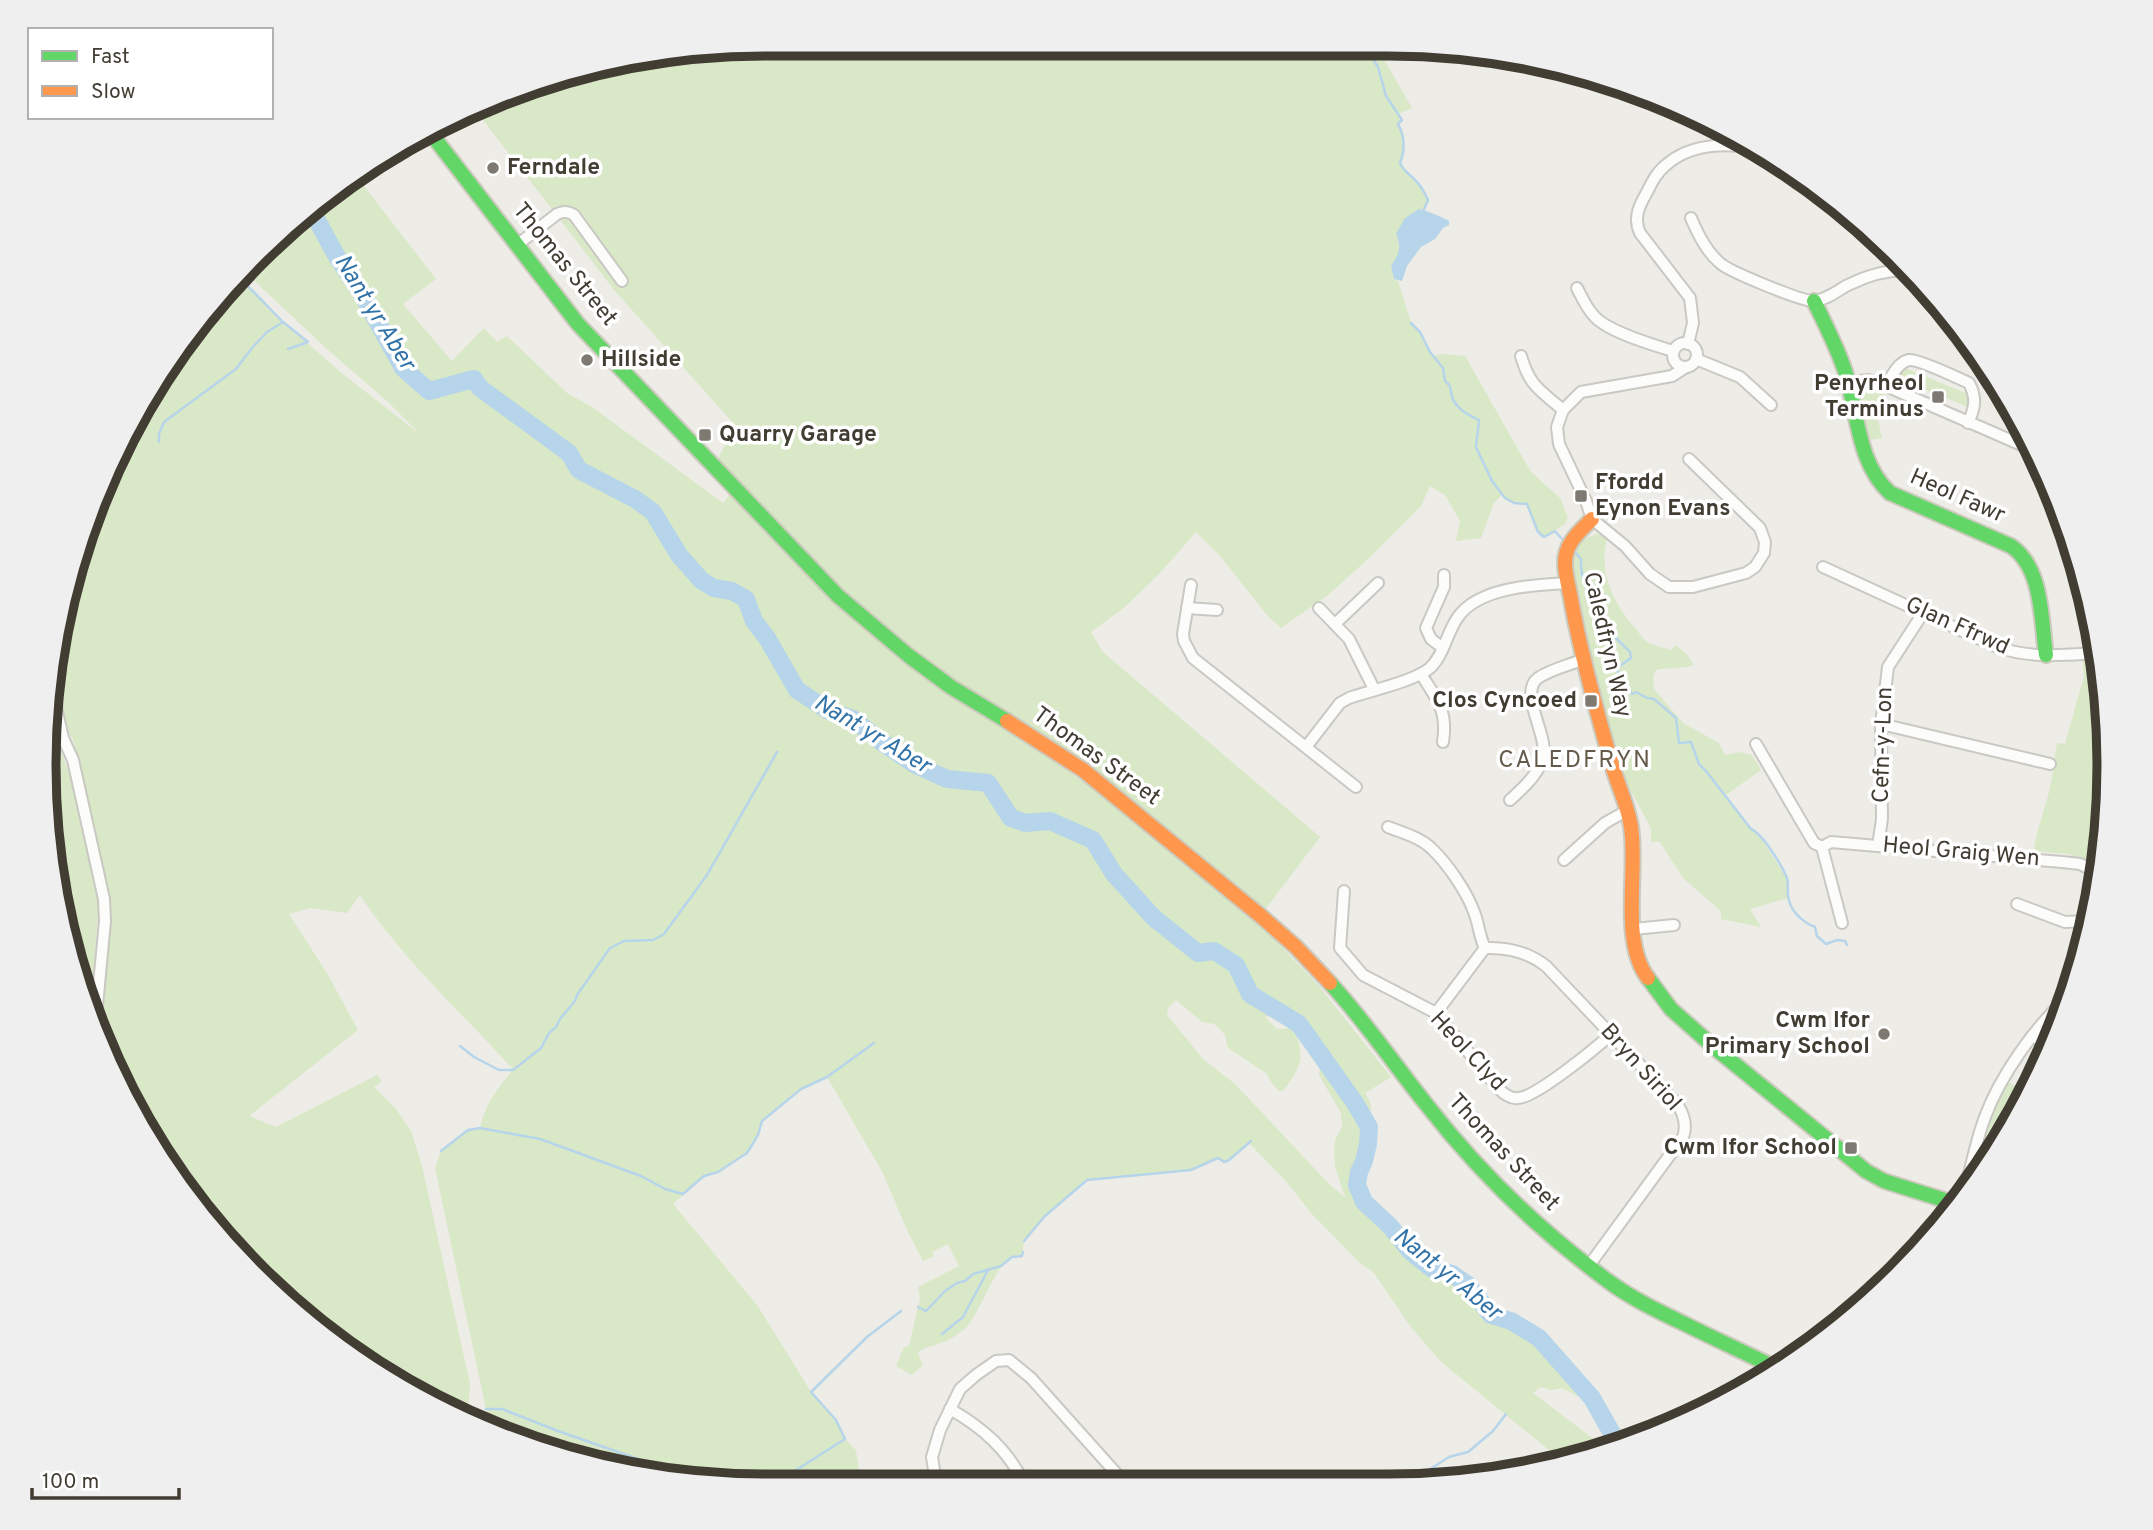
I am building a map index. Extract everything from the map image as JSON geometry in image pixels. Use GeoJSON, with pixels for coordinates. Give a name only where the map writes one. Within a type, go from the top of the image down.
{"type":"FeatureCollection","features":[{"type":"Feature","properties":{"kind":"main road","name":"Thomas Street"},"geometry":{"type":"LineString","coordinates":[[434,138],[578,324],[838,596],[951,687],[1083,770],[1296,947],[1368,1028],[1427,1105],[1486,1173],[1536,1223],[1588,1267],[1643,1304],[1767,1364]]}},
{"type":"Feature","properties":{"kind":"main road","name":"Heol Fawr"},"geometry":{"type":"LineString","coordinates":[[1814,302],[1848,382],[1870,468],[1880,485],[1890,493],[2011,546],[2027,559],[2036,583],[2046,655]]}},
{"type":"Feature","properties":{"kind":"main road","name":"Caledfryn Way"},"geometry":{"type":"LineString","coordinates":[[1592,519],[1567,547],[1565,558],[1584,659],[1633,840],[1630,890],[1637,954],[1642,971],[1671,1009],[1866,1171],[1884,1181],[1947,1201]]}},
{"type":"Feature","properties":{"kind":"street"},"geometry":{"type":"LineString","coordinates":[[1688,344],[1693,318],[1690,298],[1640,233],[1636,222],[1638,209],[1660,170],[1678,156],[1723,144],[1731,145]]}},
{"type":"Feature","properties":{"kind":"street"},"geometry":{"type":"LineString","coordinates":[[517,245],[557,214],[570,212],[622,281]]}},
{"type":"Feature","properties":{"kind":"street"},"geometry":{"type":"LineString","coordinates":[[1691,218],[1706,247],[1723,266],[1798,299],[1814,302],[1867,276],[1896,271]]}},
{"type":"Feature","properties":{"kind":"street"},"geometry":{"type":"LineString","coordinates":[[1577,288],[1588,309],[1600,322],[1674,356],[1680,366],[1686,367]]}},
{"type":"Feature","properties":{"kind":"street"},"geometry":{"type":"LineString","coordinates":[[1662,377],[1672,367],[1679,345],[1688,344],[1696,351],[1696,359],[1678,374],[1662,377],[1581,392],[1563,410],[1557,427],[1559,444],[1575,475],[1592,519],[1625,546],[1650,574],[1669,587],[1693,587],[1746,573],[1755,567],[1763,553],[1765,542],[1760,528],[1689,459]]}},
{"type":"Feature","properties":{"kind":"street"},"geometry":{"type":"LineString","coordinates":[[1521,356],[1532,384],[1563,410]]}},
{"type":"Feature","properties":{"kind":"street"},"geometry":{"type":"LineString","coordinates":[[1696,359],[1740,377],[1771,405]]}},
{"type":"Feature","properties":{"kind":"street"},"geometry":{"type":"LineString","coordinates":[[1886,386],[1895,371],[1909,360],[1957,377],[1969,383],[1975,397],[1968,423]]}},
{"type":"Feature","properties":{"kind":"street"},"geometry":{"type":"LineString","coordinates":[[1848,382],[1869,380],[1886,386],[2020,444]]}},
{"type":"Feature","properties":{"kind":"street","name":"Glan Ffrwd"},"geometry":{"type":"LineString","coordinates":[[1823,567],[1997,647],[2021,654],[2088,653]]}},
{"type":"Feature","properties":{"kind":"street"},"geometry":{"type":"LineString","coordinates":[[1443,648],[1431,639],[1426,628],[1444,587],[1444,575]]}},
{"type":"Feature","properties":{"kind":"street"},"geometry":{"type":"LineString","coordinates":[[1335,624],[1378,583]]}},
{"type":"Feature","properties":{"kind":"street"},"geometry":{"type":"LineString","coordinates":[[1306,747],[1340,703],[1429,669],[1436,661],[1458,616],[1475,599],[1533,586],[1568,583]]}},
{"type":"Feature","properties":{"kind":"street"},"geometry":{"type":"LineString","coordinates":[[1191,585],[1184,641],[1193,658],[1356,787]]}},
{"type":"Feature","properties":{"kind":"street"},"geometry":{"type":"LineString","coordinates":[[1187,608],[1216,610]]}},
{"type":"Feature","properties":{"kind":"street"},"geometry":{"type":"LineString","coordinates":[[1319,608],[1354,647],[1374,689]]}},
{"type":"Feature","properties":{"kind":"street","name":"Cefn-y-Lon"},"geometry":{"type":"LineString","coordinates":[[1878,846],[1882,819],[1881,724],[1888,667],[1923,612]]}},
{"type":"Feature","properties":{"kind":"street"},"geometry":{"type":"LineString","coordinates":[[1516,800],[1539,770],[1545,753],[1531,688],[1536,679],[1584,659]]}},
{"type":"Feature","properties":{"kind":"street"},"geometry":{"type":"LineString","coordinates":[[1421,674],[1443,711],[1446,725],[1443,743]]}},
{"type":"Feature","properties":{"kind":"street"},"geometry":{"type":"LineString","coordinates":[[58,717],[63,738],[73,760],[104,899],[105,921],[97,1002]]}},
{"type":"Feature","properties":{"kind":"street"},"geometry":{"type":"LineString","coordinates":[[1881,724],[2050,764]]}},
{"type":"Feature","properties":{"kind":"street"},"geometry":{"type":"LineString","coordinates":[[1756,744],[1814,843],[1822,846],[1842,923]]}},
{"type":"Feature","properties":{"kind":"street"},"geometry":{"type":"LineString","coordinates":[[1564,860],[1605,823],[1626,811]]}},
{"type":"Feature","properties":{"kind":"street"},"geometry":{"type":"LineString","coordinates":[[1388,827],[1412,836],[1431,848],[1454,876],[1474,912],[1480,939],[1485,948],[1436,1013]]}},
{"type":"Feature","properties":{"kind":"street","name":"Heol Graig Wen"},"geometry":{"type":"LineString","coordinates":[[1822,846],[1831,842],[2062,862],[2087,867]]}},
{"type":"Feature","properties":{"kind":"street","name":"Heol Clyd"},"geometry":{"type":"LineString","coordinates":[[1344,891],[1340,948],[1363,975],[1436,1013],[1499,1089],[1513,1098],[1522,1098],[1533,1092],[1610,1035]]}},
{"type":"Feature","properties":{"kind":"street"},"geometry":{"type":"LineString","coordinates":[[2017,904],[2068,923],[2079,922]]}},
{"type":"Feature","properties":{"kind":"street"},"geometry":{"type":"LineString","coordinates":[[1634,929],[1674,925]]}},
{"type":"Feature","properties":{"kind":"street","name":"Bryn Siriol"},"geometry":{"type":"LineString","coordinates":[[1485,948],[1495,947],[1535,957],[1682,1112],[1685,1126],[1683,1137],[1588,1267]]}},
{"type":"Feature","properties":{"kind":"street"},"geometry":{"type":"LineString","coordinates":[[1971,1168],[1984,1118],[1998,1088],[2032,1036],[2052,1012]]}},
{"type":"Feature","properties":{"kind":"street"},"geometry":{"type":"LineString","coordinates":[[2032,1036],[2041,1041]]}},
{"type":"Feature","properties":{"kind":"street"},"geometry":{"type":"LineString","coordinates":[[935,1474],[932,1457],[940,1430],[960,1389],[996,1361],[1009,1360],[1031,1377],[1117,1474]]}},
{"type":"Feature","properties":{"kind":"street"},"geometry":{"type":"LineString","coordinates":[[950,1409],[994,1439],[1015,1464],[1020,1474]]}},
{"type":"Feature","properties":{"kind":"green space"},"geometry":{"type":"Polygon","coordinates":[[[1382,56],[1412,108],[1398,114],[1402,120],[1398,124],[1404,144],[1400,163],[1428,200],[1424,209],[1419,209],[1398,238],[1398,253],[1391,266],[1411,323],[1420,332],[1433,356],[1465,356],[1531,472],[1560,498],[1568,517],[1565,524],[1544,537],[1538,532],[1527,504],[1514,503],[1502,495],[1494,503],[1481,538],[1456,541],[1460,521],[1445,495],[1430,486],[1421,506],[1368,559],[1328,595],[1281,628],[1196,532],[1125,607],[1091,632],[1103,652],[1320,837],[1258,919],[1129,817],[1273,938],[1319,986],[1391,1077],[1365,1093],[1371,1107],[1365,1121],[1369,1127],[1368,1144],[1357,1185],[1364,1202],[1390,1226],[1410,1251],[1431,1268],[1452,1274],[1468,1285],[1491,1315],[1511,1321],[1539,1338],[1597,1406],[1562,1388],[1551,1390],[1541,1387],[1533,1393],[1597,1442],[1554,1454],[1440,1361],[1410,1326],[1374,1273],[1360,1263],[1312,1214],[1285,1180],[1249,1143],[1229,1160],[1224,1162],[1218,1158],[1191,1170],[1087,1180],[1045,1216],[1024,1241],[1022,1256],[1012,1258],[1000,1269],[967,1326],[942,1343],[918,1353],[923,1365],[912,1375],[896,1366],[904,1347],[909,1346],[920,1299],[918,1287],[959,1266],[948,1244],[932,1252],[934,1256],[923,1261],[883,1173],[827,1077],[801,1089],[762,1121],[758,1135],[747,1153],[718,1172],[704,1176],[673,1204],[757,1305],[811,1392],[836,1420],[845,1439],[856,1450],[860,1474],[765,1474],[672,1468],[581,1450],[488,1417],[435,1168],[441,1151],[468,1130],[480,1128],[489,1104],[513,1069],[414,964],[360,895],[347,913],[310,908],[289,914],[328,975],[358,1030],[249,1116],[276,1127],[377,1075],[382,1081],[374,1087],[395,1108],[411,1131],[422,1166],[470,1384],[468,1408],[410,1379],[333,1327],[298,1298],[232,1232],[175,1159],[151,1120],[129,1079],[102,1015],[109,932],[105,887],[75,745],[60,698],[62,672],[80,581],[110,494],[129,451],[175,371],[245,284],[283,322],[344,375],[421,435],[251,278],[259,270],[275,283],[259,269],[298,232],[361,182],[436,279],[403,304],[452,361],[484,328],[497,342],[507,336],[567,393],[592,407],[723,503],[731,493],[711,473],[735,425],[615,291],[480,116],[581,80],[672,62],[719,58],[1382,56]],[[736,499],[840,607],[911,668],[1031,745],[1102,795],[1057,758],[857,619],[736,499]],[[1176,1000],[1168,1008],[1167,1015],[1203,1059],[1235,1084],[1330,1185],[1345,1197],[1335,1167],[1334,1152],[1335,1140],[1342,1127],[1341,1113],[1319,1075],[1322,1057],[1299,1024],[1284,1015],[1265,1017],[1277,1029],[1294,1028],[1300,1047],[1298,1068],[1283,1091],[1279,1091],[1266,1073],[1228,1048],[1225,1035],[1220,1029],[1214,1024],[1202,1022],[1176,1000]]]}},
{"type":"Feature","properties":{"kind":"green space"},"geometry":{"type":"Polygon","coordinates":[[[1905,368],[1970,395],[1970,408],[1897,378],[1905,368]]]}},
{"type":"Feature","properties":{"kind":"green space"},"geometry":{"type":"Polygon","coordinates":[[[1871,388],[1884,394],[1877,415],[1882,438],[1870,440],[1861,397],[1862,392],[1871,388]]]}},
{"type":"Feature","properties":{"kind":"green space"},"geometry":{"type":"Polygon","coordinates":[[[1597,534],[1608,536],[1604,561],[1606,573],[1614,597],[1627,618],[1649,643],[1672,650],[1675,645],[1686,653],[1694,665],[1656,670],[1653,676],[1654,689],[1683,723],[1719,743],[1725,755],[1739,752],[1752,755],[1761,770],[1726,795],[1751,829],[1757,832],[1788,880],[1788,898],[1750,909],[1761,927],[1721,919],[1721,911],[1683,878],[1660,842],[1651,842],[1651,828],[1625,780],[1595,689],[1571,560],[1581,543],[1597,534]]]}},
{"type":"Feature","properties":{"kind":"green space"},"geometry":{"type":"Polygon","coordinates":[[[2082,657],[2088,657],[2091,672],[2097,765],[2090,861],[2068,854],[2034,851],[2050,786],[2057,743],[2065,744],[2084,676],[2082,657]]]}},
{"type":"Feature","properties":{"kind":"green space"},"geometry":{"type":"Polygon","coordinates":[[[57,747],[60,748],[77,797],[99,899],[93,989],[80,949],[62,858],[57,747]]]}},
{"type":"Feature","properties":{"kind":"green space"},"geometry":{"type":"Polygon","coordinates":[[[2003,1079],[2019,1088],[1971,1168],[1984,1118],[2003,1079]]]}},
{"type":"Feature","properties":{"kind":"water"},"geometry":{"type":"Polygon","coordinates":[[[1419,209],[1449,221],[1449,225],[1443,228],[1435,239],[1421,247],[1407,266],[1402,281],[1394,279],[1391,266],[1399,247],[1396,234],[1405,218],[1419,209]]]}},
{"type":"Feature","properties":{"kind":"waterway"},"geometry":{"type":"LineString","coordinates":[[1291,56],[1314,56]]}},
{"type":"Feature","properties":{"kind":"waterway"},"geometry":{"type":"LineString","coordinates":[[1371,56],[1378,67],[1386,96],[1402,120],[1398,124],[1404,144],[1400,163],[1425,193],[1428,200],[1424,209]]}},
{"type":"Feature","properties":{"kind":"waterway","name":"Nant yr Aber"},"geometry":{"type":"LineString","coordinates":[[316,217],[403,368],[429,391],[474,379],[480,388],[569,453],[579,470],[635,499],[653,512],[679,555],[702,581],[714,588],[732,591],[746,599],[754,621],[797,690],[829,711],[853,719],[916,765],[947,779],[988,783],[1011,818],[1026,823],[1050,821],[1093,840],[1114,874],[1154,918],[1198,953],[1214,951],[1236,965],[1250,994],[1299,1024],[1369,1127],[1368,1144],[1357,1185],[1364,1202],[1390,1226],[1410,1251],[1431,1268],[1452,1274],[1468,1285],[1491,1315],[1511,1321],[1539,1338],[1592,1398],[1614,1437]]}},
{"type":"Feature","properties":{"kind":"waterway"},"geometry":{"type":"LineString","coordinates":[[245,284],[283,322],[308,342],[288,349]]}},
{"type":"Feature","properties":{"kind":"waterway"},"geometry":{"type":"LineString","coordinates":[[159,442],[164,422],[236,369],[267,332],[283,322]]}},
{"type":"Feature","properties":{"kind":"waterway"},"geometry":{"type":"LineString","coordinates":[[1411,323],[1420,332],[1430,352],[1443,368],[1445,381],[1450,386],[1456,405],[1479,420],[1476,447],[1492,481],[1505,498],[1514,503],[1527,504],[1538,532],[1544,537],[1555,531],[1562,539]]}},
{"type":"Feature","properties":{"kind":"waterway"},"geometry":{"type":"LineString","coordinates":[[1574,551],[1581,559],[1583,578],[1599,626],[1603,632],[1611,633],[1630,652],[1631,658],[1617,668],[1632,694],[1636,692],[1654,699],[1676,718],[1679,743],[1691,742],[1699,764],[1777,859],[1787,878],[1789,900],[1797,915],[1815,927],[1817,936],[1826,944],[1837,940],[1845,941],[1847,945]]}},
{"type":"Feature","properties":{"kind":"waterway"},"geometry":{"type":"LineString","coordinates":[[460,1046],[499,1070],[513,1070],[541,1048],[610,948],[624,941],[653,940],[664,934],[707,875],[777,752]]}},
{"type":"Feature","properties":{"kind":"waterway"},"geometry":{"type":"LineString","coordinates":[[441,1151],[468,1130],[480,1128],[540,1139],[683,1194],[704,1176],[718,1172],[747,1153],[758,1135],[762,1121],[801,1089],[827,1077],[874,1043]]}},
{"type":"Feature","properties":{"kind":"waterway"},"geometry":{"type":"LineString","coordinates":[[1024,1241],[1045,1216],[1087,1180],[1191,1170],[1218,1158],[1224,1162],[1229,1160],[1251,1141]]}},
{"type":"Feature","properties":{"kind":"waterway"},"geometry":{"type":"LineString","coordinates":[[918,1307],[926,1311],[945,1291],[957,1283],[965,1281],[973,1274],[1001,1266],[1012,1257],[1022,1256],[1023,1252]]}},
{"type":"Feature","properties":{"kind":"waterway"},"geometry":{"type":"LineString","coordinates":[[942,1334],[963,1317],[988,1270]]}},
{"type":"Feature","properties":{"kind":"waterway"},"geometry":{"type":"LineString","coordinates":[[790,1474],[845,1439],[836,1420],[811,1392],[867,1337],[901,1311]]}},
{"type":"Feature","properties":{"kind":"waterway"},"geometry":{"type":"LineString","coordinates":[[486,1409],[502,1409],[656,1465]]}},
{"type":"Feature","properties":{"kind":"waterway"},"geometry":{"type":"LineString","coordinates":[[1426,1472],[1449,1457],[1468,1452],[1493,1431],[1506,1414]]}},
{"type":"Feature","properties":{"kind":"traffic: fast"},"geometry":{"type":"LineString","coordinates":[[434,138],[578,324],[838,596],[909,656],[951,687],[1007,721]]}},
{"type":"Feature","properties":{"kind":"traffic: fast"},"geometry":{"type":"LineString","coordinates":[[1814,301],[1842,362],[1860,436],[1879,481],[1890,493],[2011,546],[2021,556],[2029,567],[2039,596],[2046,655]]}},
{"type":"Feature","properties":{"kind":"traffic: fast"},"geometry":{"type":"LineString","coordinates":[[1648,978],[1671,1009],[1715,1048],[1866,1171],[1884,1181],[1947,1201]]}},
{"type":"Feature","properties":{"kind":"traffic: fast"},"geometry":{"type":"LineString","coordinates":[[1330,983],[1467,1153],[1511,1199],[1558,1242],[1636,1299],[1767,1364]]}},
{"type":"Feature","properties":{"kind":"traffic: slow"},"geometry":{"type":"LineString","coordinates":[[1592,519],[1578,533],[1567,550],[1566,573],[1590,686],[1630,819],[1633,844],[1632,926],[1640,963],[1648,978]]}},
{"type":"Feature","properties":{"kind":"traffic: slow"},"geometry":{"type":"LineString","coordinates":[[1007,721],[1083,770],[1262,917],[1296,947],[1330,983]]}},
{"type":"Feature","properties":{"kind":"place","name":"Ferndale"},"geometry":{"type":"Point","coordinates":[493,168]}},
{"type":"Feature","properties":{"kind":"place","name":"Hillside"},"geometry":{"type":"Point","coordinates":[587,360]}},
{"type":"Feature","properties":{"kind":"place","name":"Penyrheol Terminus"},"geometry":{"type":"Point","coordinates":[1938,397]}},
{"type":"Feature","properties":{"kind":"place","name":"Quarry Garage"},"geometry":{"type":"Point","coordinates":[705,435]}},
{"type":"Feature","properties":{"kind":"place","name":"Ffordd Eynon Evans"},"geometry":{"type":"Point","coordinates":[1581,496]}},
{"type":"Feature","properties":{"kind":"place","name":"Clos Cyncoed"},"geometry":{"type":"Point","coordinates":[1591,701]}},
{"type":"Feature","properties":{"kind":"place","name":"Cwm Ifor Primary School"},"geometry":{"type":"Point","coordinates":[1884,1034]}},
{"type":"Feature","properties":{"kind":"place","name":"Cwm Ifor School"},"geometry":{"type":"Point","coordinates":[1851,1148]}},
{"type":"Feature","properties":{"kind":"district","name":"CALEDFRYN"},"geometry":{"type":"Point","coordinates":[1575,761]}}]}
